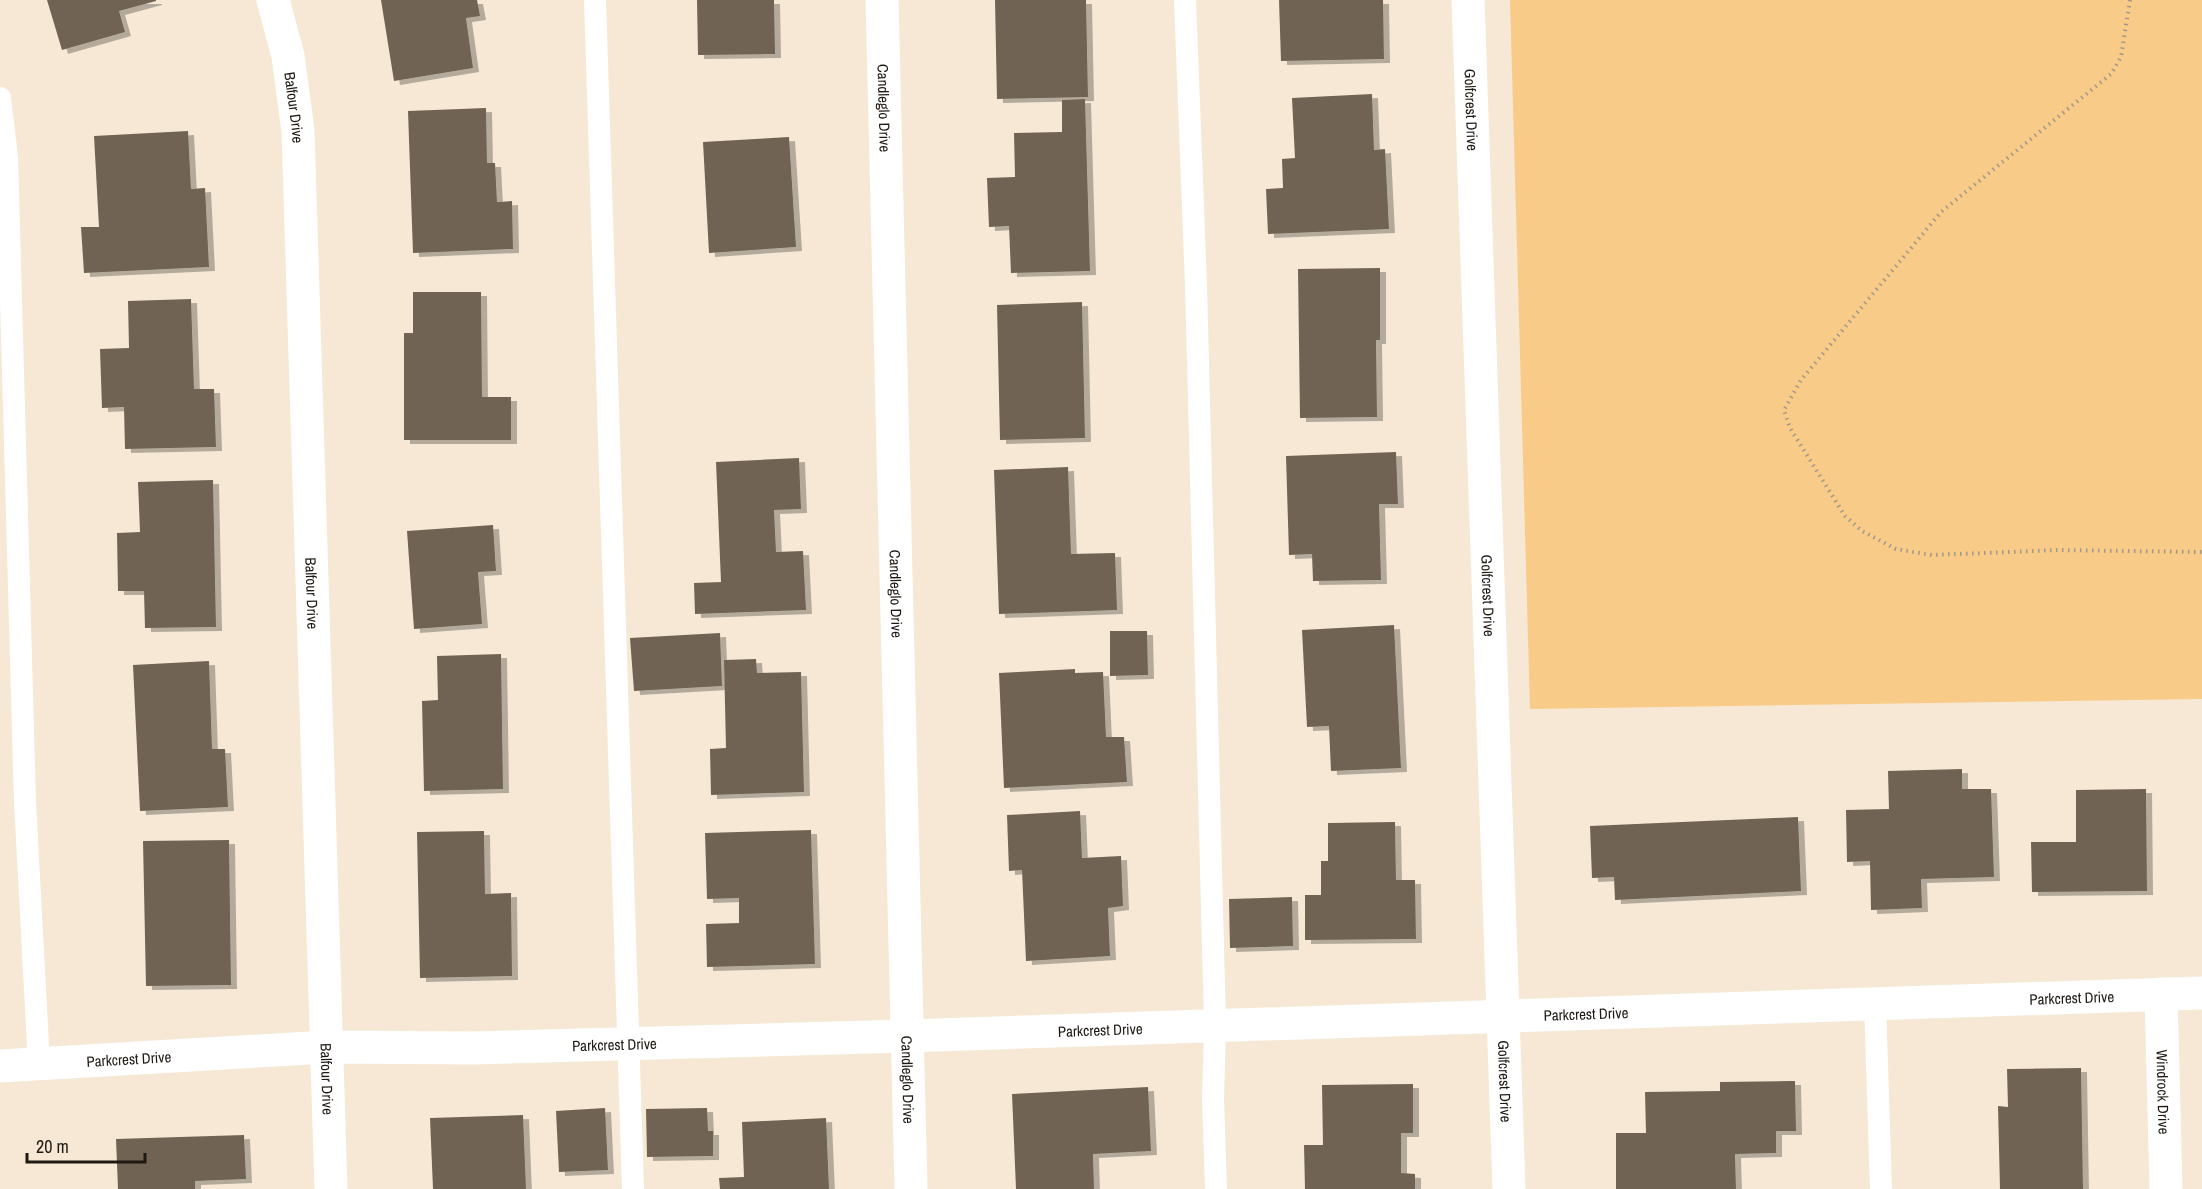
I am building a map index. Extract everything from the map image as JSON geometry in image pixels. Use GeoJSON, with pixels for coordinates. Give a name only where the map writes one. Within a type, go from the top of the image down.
{"type":"FeatureCollection","features":[{"type":"Feature","properties":{"kind":"street","name":"Balfour Drive"},"geometry":{"type":"LineString","coordinates":[[273,0],[288,56],[298,131],[331,1189]]}},
{"type":"Feature","properties":{"kind":"street","name":"Candleglo Drive"},"geometry":{"type":"LineString","coordinates":[[882,0],[911,1189]]}},
{"type":"Feature","properties":{"kind":"street","name":"Golfcrest Drive"},"geometry":{"type":"LineString","coordinates":[[1468,0],[1509,1189]]}},
{"type":"Feature","properties":{"kind":"street","name":"Parkcrest Drive"},"geometry":{"type":"LineString","coordinates":[[0,1066],[327,1047],[474,1048],[629,1044],[2202,993]]}},
{"type":"Feature","properties":{"kind":"street","name":"Windrock Drive"},"geometry":{"type":"LineString","coordinates":[[2161,994],[2166,1189]]}},
{"type":"Feature","properties":{"kind":"lane"},"geometry":{"type":"LineString","coordinates":[[595,0],[633,1189]]}},
{"type":"Feature","properties":{"kind":"lane"},"geometry":{"type":"LineString","coordinates":[[1185,0],[1196,285],[1215,1025],[1213,1099],[1216,1189]]}},
{"type":"Feature","properties":{"kind":"lane"},"geometry":{"type":"LineString","coordinates":[[0,98],[6,157],[25,802],[39,1064]]}},
{"type":"Feature","properties":{"kind":"lane"},"geometry":{"type":"LineString","coordinates":[[1875,1003],[1881,1189]]}},
{"type":"Feature","properties":{"kind":"path"},"geometry":{"type":"LineString","coordinates":[[2130,0],[2121,57],[2111,74],[1941,212],[1801,380],[1784,410],[1790,428],[1845,516],[1862,531],[1896,549],[1932,555],[2059,550],[2202,552]]}},
{"type":"Feature","properties":{"kind":"shaded area"},"geometry":{"type":"Polygon","coordinates":[[[1510,0],[2202,0],[2202,699],[1530,709],[1510,0]]]}},
{"type":"Feature","properties":{"kind":"building"},"geometry":{"type":"Polygon","coordinates":[[[47,0],[156,1],[119,11],[125,32],[62,50],[47,0]]]}},
{"type":"Feature","properties":{"kind":"building"},"geometry":{"type":"Polygon","coordinates":[[[381,0],[477,0],[480,16],[466,18],[473,68],[394,81],[381,0]]]}},
{"type":"Feature","properties":{"kind":"building"},"geometry":{"type":"Polygon","coordinates":[[[697,0],[774,0],[775,54],[698,55],[697,0]]]}},
{"type":"Feature","properties":{"kind":"building"},"geometry":{"type":"Polygon","coordinates":[[[995,0],[1086,0],[1088,97],[997,99],[995,0]]]}},
{"type":"Feature","properties":{"kind":"building"},"geometry":{"type":"Polygon","coordinates":[[[1279,0],[1383,0],[1384,59],[1281,61],[1279,0]]]}},
{"type":"Feature","properties":{"kind":"building"},"geometry":{"type":"Polygon","coordinates":[[[1372,94],[1374,150],[1385,149],[1389,229],[1268,234],[1266,189],[1283,188],[1282,159],[1295,158],[1292,98],[1372,94]]]}},
{"type":"Feature","properties":{"kind":"building"},"geometry":{"type":"Polygon","coordinates":[[[1085,99],[1090,271],[1011,273],[1009,226],[989,227],[987,178],[1015,177],[1014,133],[1062,132],[1062,100],[1085,99]]]}},
{"type":"Feature","properties":{"kind":"building"},"geometry":{"type":"Polygon","coordinates":[[[486,108],[487,163],[495,163],[497,202],[512,201],[513,249],[413,253],[408,111],[486,108]]]}},
{"type":"Feature","properties":{"kind":"building"},"geometry":{"type":"Polygon","coordinates":[[[188,131],[191,189],[205,188],[209,267],[84,273],[81,227],[99,227],[94,136],[188,131]]]}},
{"type":"Feature","properties":{"kind":"building"},"geometry":{"type":"Polygon","coordinates":[[[789,137],[796,247],[709,253],[703,142],[789,137]]]}},
{"type":"Feature","properties":{"kind":"building"},"geometry":{"type":"Polygon","coordinates":[[[1380,268],[1380,340],[1376,340],[1377,417],[1300,418],[1298,269],[1380,268]]]}},
{"type":"Feature","properties":{"kind":"building"},"geometry":{"type":"Polygon","coordinates":[[[413,292],[481,292],[482,397],[511,397],[511,440],[404,440],[404,333],[413,333],[413,292]]]}},
{"type":"Feature","properties":{"kind":"building"},"geometry":{"type":"Polygon","coordinates":[[[191,299],[194,389],[214,389],[216,447],[125,449],[124,407],[102,408],[100,349],[129,348],[128,301],[191,299]]]}},
{"type":"Feature","properties":{"kind":"building"},"geometry":{"type":"Polygon","coordinates":[[[1082,302],[1085,438],[1000,440],[997,305],[1082,302]]]}},
{"type":"Feature","properties":{"kind":"building"},"geometry":{"type":"Polygon","coordinates":[[[1396,452],[1398,504],[1379,504],[1381,580],[1313,581],[1312,554],[1289,555],[1286,456],[1396,452]]]}},
{"type":"Feature","properties":{"kind":"building"},"geometry":{"type":"Polygon","coordinates":[[[799,458],[801,509],[774,510],[776,552],[803,551],[806,610],[695,614],[694,583],[721,582],[716,462],[799,458]]]}},
{"type":"Feature","properties":{"kind":"building"},"geometry":{"type":"Polygon","coordinates":[[[1068,467],[1071,554],[1115,553],[1117,610],[999,614],[994,470],[1068,467]]]}},
{"type":"Feature","properties":{"kind":"building"},"geometry":{"type":"Polygon","coordinates":[[[213,480],[216,627],[145,628],[144,591],[118,591],[117,533],[140,532],[138,482],[213,480]]]}},
{"type":"Feature","properties":{"kind":"building"},"geometry":{"type":"Polygon","coordinates":[[[493,525],[496,571],[478,572],[482,624],[414,629],[407,531],[493,525]]]}},
{"type":"Feature","properties":{"kind":"building"},"geometry":{"type":"Polygon","coordinates":[[[1394,625],[1401,768],[1331,771],[1329,726],[1307,727],[1302,630],[1394,625]]]}},
{"type":"Feature","properties":{"kind":"building"},"geometry":{"type":"Polygon","coordinates":[[[1110,631],[1147,631],[1148,675],[1110,676],[1110,631]]]}},
{"type":"Feature","properties":{"kind":"building"},"geometry":{"type":"Polygon","coordinates":[[[720,633],[722,686],[634,691],[630,638],[720,633]]]}},
{"type":"Feature","properties":{"kind":"building"},"geometry":{"type":"Polygon","coordinates":[[[501,654],[503,789],[424,791],[422,701],[438,700],[437,656],[501,654]]]}},
{"type":"Feature","properties":{"kind":"building"},"geometry":{"type":"Polygon","coordinates":[[[756,659],[757,673],[801,672],[804,792],[711,795],[710,749],[726,748],[724,660],[756,659]]]}},
{"type":"Feature","properties":{"kind":"building"},"geometry":{"type":"Polygon","coordinates":[[[209,661],[212,749],[225,749],[228,807],[140,811],[133,665],[209,661]]]}},
{"type":"Feature","properties":{"kind":"building"},"geometry":{"type":"Polygon","coordinates":[[[1075,669],[1075,673],[1103,672],[1106,737],[1124,737],[1127,782],[1004,788],[999,673],[1075,669]]]}},
{"type":"Feature","properties":{"kind":"building"},"geometry":{"type":"Polygon","coordinates":[[[1962,769],[1962,789],[1991,789],[1994,877],[1921,879],[1922,908],[1871,910],[1870,861],[1847,862],[1846,810],[1889,809],[1888,771],[1962,769]]]}},
{"type":"Feature","properties":{"kind":"building"},"geometry":{"type":"Polygon","coordinates":[[[2146,789],[2147,891],[2032,892],[2031,842],[2076,842],[2076,790],[2146,789]]]}},
{"type":"Feature","properties":{"kind":"building"},"geometry":{"type":"Polygon","coordinates":[[[1080,811],[1082,858],[1121,856],[1123,906],[1108,908],[1110,956],[1026,961],[1022,870],[1009,871],[1007,815],[1080,811]]]}},
{"type":"Feature","properties":{"kind":"building"},"geometry":{"type":"Polygon","coordinates":[[[1798,817],[1801,891],[1615,900],[1614,877],[1592,878],[1590,826],[1798,817]]]}},
{"type":"Feature","properties":{"kind":"building"},"geometry":{"type":"Polygon","coordinates":[[[1395,822],[1396,880],[1415,880],[1416,939],[1305,940],[1305,895],[1321,895],[1321,861],[1328,861],[1328,823],[1395,822]]]}},
{"type":"Feature","properties":{"kind":"building"},"geometry":{"type":"Polygon","coordinates":[[[811,830],[815,964],[707,967],[706,924],[739,923],[739,898],[707,899],[705,833],[811,830]]]}},
{"type":"Feature","properties":{"kind":"building"},"geometry":{"type":"Polygon","coordinates":[[[484,831],[485,894],[511,893],[512,976],[420,978],[417,832],[484,831]]]}},
{"type":"Feature","properties":{"kind":"building"},"geometry":{"type":"Polygon","coordinates":[[[229,840],[231,985],[146,986],[143,841],[229,840]]]}},
{"type":"Feature","properties":{"kind":"building"},"geometry":{"type":"Polygon","coordinates":[[[1292,897],[1293,946],[1230,948],[1229,899],[1292,897]]]}},
{"type":"Feature","properties":{"kind":"building"},"geometry":{"type":"Polygon","coordinates":[[[2081,1068],[2083,1189],[2000,1189],[1998,1106],[2008,1107],[2007,1069],[2081,1068]]]}},
{"type":"Feature","properties":{"kind":"building"},"geometry":{"type":"Polygon","coordinates":[[[1795,1081],[1796,1131],[1776,1131],[1776,1153],[1735,1154],[1736,1189],[1616,1189],[1616,1133],[1646,1133],[1645,1092],[1720,1091],[1720,1082],[1795,1081]]]}},
{"type":"Feature","properties":{"kind":"building"},"geometry":{"type":"Polygon","coordinates":[[[1413,1084],[1413,1133],[1401,1133],[1401,1173],[1415,1174],[1415,1189],[1305,1189],[1304,1145],[1323,1145],[1322,1085],[1413,1084]]]}},
{"type":"Feature","properties":{"kind":"building"},"geometry":{"type":"Polygon","coordinates":[[[1148,1087],[1151,1151],[1093,1154],[1094,1189],[1016,1189],[1012,1094],[1148,1087]]]}},
{"type":"Feature","properties":{"kind":"building"},"geometry":{"type":"Polygon","coordinates":[[[605,1108],[608,1170],[559,1172],[556,1111],[605,1108]]]}},
{"type":"Feature","properties":{"kind":"building"},"geometry":{"type":"Polygon","coordinates":[[[707,1108],[708,1131],[713,1131],[713,1156],[647,1157],[646,1109],[707,1108]]]}},
{"type":"Feature","properties":{"kind":"building"},"geometry":{"type":"Polygon","coordinates":[[[523,1115],[526,1189],[433,1189],[430,1118],[523,1115]]]}},
{"type":"Feature","properties":{"kind":"building"},"geometry":{"type":"Polygon","coordinates":[[[826,1118],[829,1189],[720,1189],[719,1178],[744,1177],[742,1122],[826,1118]]]}},
{"type":"Feature","properties":{"kind":"building"},"geometry":{"type":"Polygon","coordinates":[[[244,1135],[246,1179],[195,1181],[195,1189],[118,1189],[116,1139],[244,1135]]]}}]}
